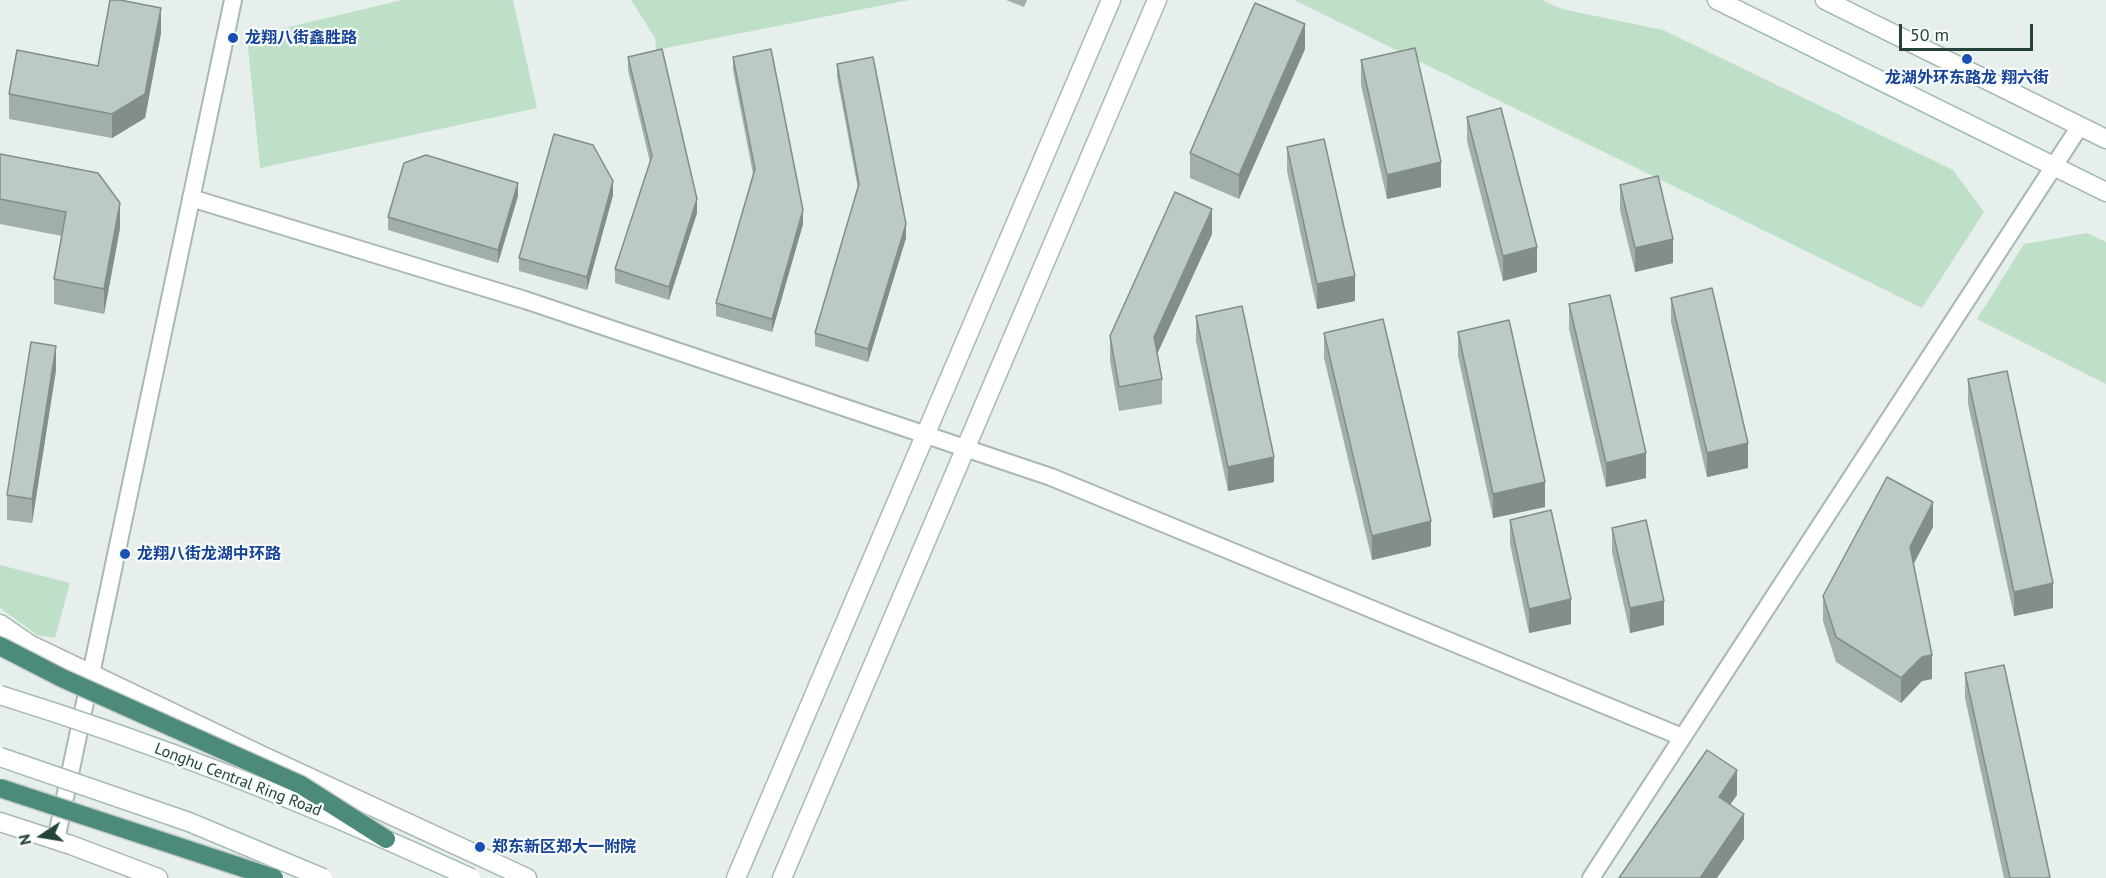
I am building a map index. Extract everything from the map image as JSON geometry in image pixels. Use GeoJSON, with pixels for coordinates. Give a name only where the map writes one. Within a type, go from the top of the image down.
{"type":"FeatureCollection","features":[{"type":"Feature","properties":{"kind":"highway"},"geometry":{"type":"LineString","coordinates":[[0,646],[62,678],[301,786],[386,839]]}},
{"type":"Feature","properties":{"kind":"highway"},"geometry":{"type":"LineString","coordinates":[[0,788],[274,878]]}},
{"type":"Feature","properties":{"kind":"street"},"geometry":{"type":"LineString","coordinates":[[56,840],[232,0]]}},
{"type":"Feature","properties":{"kind":"street"},"geometry":{"type":"LineString","coordinates":[[736,878],[1111,0]]}},
{"type":"Feature","properties":{"kind":"street"},"geometry":{"type":"LineString","coordinates":[[782,878],[1157,0]]}},
{"type":"Feature","properties":{"kind":"street"},"geometry":{"type":"LineString","coordinates":[[1717,0],[2106,192]]}},
{"type":"Feature","properties":{"kind":"street"},"geometry":{"type":"LineString","coordinates":[[1825,0],[2106,139]]}},
{"type":"Feature","properties":{"kind":"street"},"geometry":{"type":"LineString","coordinates":[[1591,878],[2080,126]]}},
{"type":"Feature","properties":{"kind":"street"},"geometry":{"type":"LineString","coordinates":[[191,198],[536,304],[1051,477],[1682,737]]}},
{"type":"Feature","properties":{"kind":"street"},"geometry":{"type":"LineString","coordinates":[[0,624],[29,644],[90,674],[527,878]]}},
{"type":"Feature","properties":{"kind":"street","name":"Longhu Central Ring Road"},"geometry":{"type":"LineString","coordinates":[[0,695],[256,784],[471,878]]}},
{"type":"Feature","properties":{"kind":"street"},"geometry":{"type":"LineString","coordinates":[[0,757],[189,822],[324,878]]}},
{"type":"Feature","properties":{"kind":"street"},"geometry":{"type":"LineString","coordinates":[[0,822],[158,878]]}},
{"type":"Feature","properties":{"kind":"green space"},"geometry":{"type":"Polygon","coordinates":[[[402,0],[513,0],[537,108],[260,168],[247,37],[402,0]]]}},
{"type":"Feature","properties":{"kind":"green space"},"geometry":{"type":"Polygon","coordinates":[[[631,0],[909,0],[656,50],[655,38],[631,0]]]}},
{"type":"Feature","properties":{"kind":"green space"},"geometry":{"type":"Polygon","coordinates":[[[1294,0],[1542,0],[1562,9],[1663,30],[1953,170],[1984,212],[1922,308],[1294,0]]]}},
{"type":"Feature","properties":{"kind":"green space"},"geometry":{"type":"Polygon","coordinates":[[[2087,233],[2106,242],[2106,384],[1977,319],[2024,244],[2087,233]]]}},
{"type":"Feature","properties":{"kind":"green space"},"geometry":{"type":"Polygon","coordinates":[[[0,565],[70,583],[55,638],[37,635],[0,608],[0,565]]]}},
{"type":"Feature","properties":{"kind":"building"},"geometry":{"type":"Polygon","coordinates":[[[110,0],[161,8],[145,94],[112,114],[9,94],[17,50],[98,66],[110,0]]]}},
{"type":"Feature","properties":{"kind":"building"},"geometry":{"type":"Polygon","coordinates":[[[1255,3],[1305,24],[1239,175],[1190,153],[1255,3]]]}},
{"type":"Feature","properties":{"kind":"building"},"geometry":{"type":"Polygon","coordinates":[[[1415,48],[1441,162],[1387,175],[1361,60],[1415,48]]]}},
{"type":"Feature","properties":{"kind":"building"},"geometry":{"type":"Polygon","coordinates":[[[662,49],[697,199],[669,287],[615,269],[652,156],[628,57],[662,49]]]}},
{"type":"Feature","properties":{"kind":"building"},"geometry":{"type":"Polygon","coordinates":[[[771,49],[803,210],[772,319],[716,303],[755,169],[733,57],[771,49]]]}},
{"type":"Feature","properties":{"kind":"building"},"geometry":{"type":"Polygon","coordinates":[[[873,57],[906,224],[868,349],[815,333],[859,184],[837,64],[873,57]]]}},
{"type":"Feature","properties":{"kind":"building"},"geometry":{"type":"Polygon","coordinates":[[[1501,108],[1537,247],[1503,256],[1467,117],[1501,108]]]}},
{"type":"Feature","properties":{"kind":"building"},"geometry":{"type":"Polygon","coordinates":[[[554,134],[593,145],[613,181],[587,277],[519,258],[554,134]]]}},
{"type":"Feature","properties":{"kind":"building"},"geometry":{"type":"Polygon","coordinates":[[[1324,139],[1355,276],[1317,284],[1287,147],[1324,139]]]}},
{"type":"Feature","properties":{"kind":"building"},"geometry":{"type":"Polygon","coordinates":[[[0,154],[98,173],[120,203],[104,289],[54,279],[66,212],[0,199],[0,154]]]}},
{"type":"Feature","properties":{"kind":"building"},"geometry":{"type":"Polygon","coordinates":[[[426,155],[518,183],[498,250],[388,217],[404,163],[426,155]]]}},
{"type":"Feature","properties":{"kind":"building"},"geometry":{"type":"Polygon","coordinates":[[[1658,176],[1673,239],[1635,248],[1620,185],[1658,176]]]}},
{"type":"Feature","properties":{"kind":"building"},"geometry":{"type":"Polygon","coordinates":[[[1175,192],[1212,209],[1154,337],[1162,379],[1119,387],[1110,336],[1175,192]]]}},
{"type":"Feature","properties":{"kind":"building"},"geometry":{"type":"Polygon","coordinates":[[[1712,288],[1748,443],[1707,453],[1671,298],[1712,288]]]}},
{"type":"Feature","properties":{"kind":"building"},"geometry":{"type":"Polygon","coordinates":[[[1610,295],[1646,453],[1606,463],[1569,304],[1610,295]]]}},
{"type":"Feature","properties":{"kind":"building"},"geometry":{"type":"Polygon","coordinates":[[[1242,306],[1274,457],[1228,467],[1196,316],[1242,306]]]}},
{"type":"Feature","properties":{"kind":"building"},"geometry":{"type":"Polygon","coordinates":[[[1383,319],[1431,521],[1372,536],[1324,333],[1383,319]]]}},
{"type":"Feature","properties":{"kind":"building"},"geometry":{"type":"Polygon","coordinates":[[[1509,320],[1545,482],[1493,494],[1458,332],[1509,320]]]}},
{"type":"Feature","properties":{"kind":"building"},"geometry":{"type":"Polygon","coordinates":[[[31,342],[56,346],[32,499],[7,495],[31,342]]]}},
{"type":"Feature","properties":{"kind":"building"},"geometry":{"type":"Polygon","coordinates":[[[2007,371],[2053,583],[2014,592],[1968,379],[2007,371]]]}},
{"type":"Feature","properties":{"kind":"building"},"geometry":{"type":"Polygon","coordinates":[[[1887,477],[1933,502],[1910,547],[1932,655],[1922,657],[1901,678],[1836,637],[1823,596],[1887,477]]]}},
{"type":"Feature","properties":{"kind":"building"},"geometry":{"type":"Polygon","coordinates":[[[1551,510],[1571,599],[1529,609],[1510,520],[1551,510]]]}},
{"type":"Feature","properties":{"kind":"building"},"geometry":{"type":"Polygon","coordinates":[[[1646,520],[1664,601],[1630,608],[1612,528],[1646,520]]]}},
{"type":"Feature","properties":{"kind":"building"},"geometry":{"type":"Polygon","coordinates":[[[2004,665],[2050,877],[2046,878],[2010,878],[1965,673],[2004,665]]]}},
{"type":"Feature","properties":{"kind":"building"},"geometry":{"type":"Polygon","coordinates":[[[1707,750],[1737,770],[1719,797],[1744,814],[1700,878],[1619,878],[1707,750]]]}},
{"type":"Feature","properties":{"kind":"place","name":"龙翔八街鑫胜路"},"geometry":{"type":"Point","coordinates":[233,38]}},
{"type":"Feature","properties":{"kind":"place","name":"龙湖外环东路龙 翔六街"},"geometry":{"type":"Point","coordinates":[1967,59]}},
{"type":"Feature","properties":{"kind":"place","name":"龙翔八街龙湖中环路"},"geometry":{"type":"Point","coordinates":[125,554]}},
{"type":"Feature","properties":{"kind":"place","name":"郑东新区郑大一附院"},"geometry":{"type":"Point","coordinates":[480,847]}}]}
